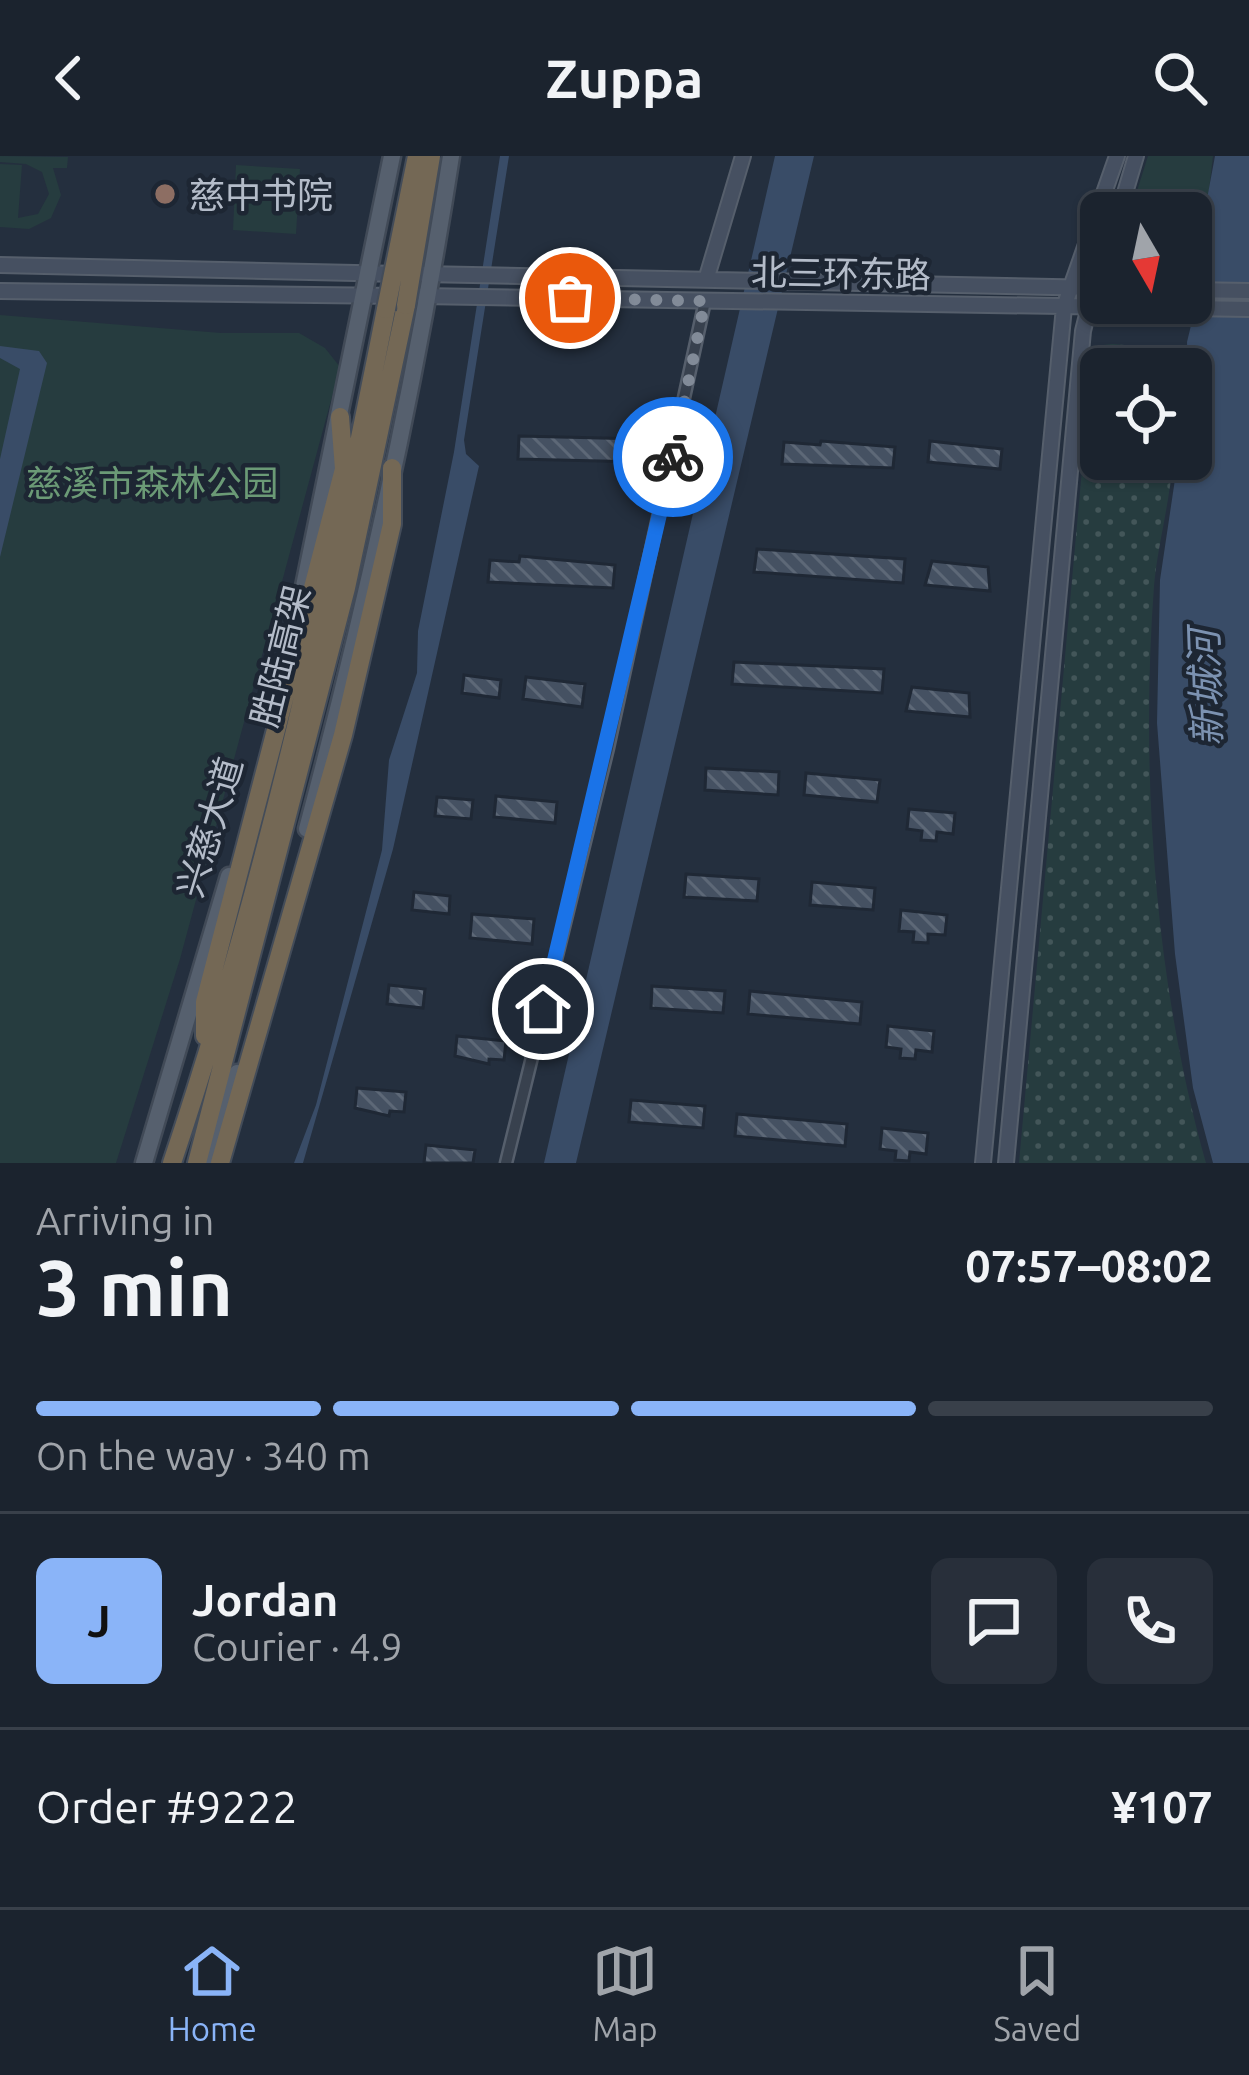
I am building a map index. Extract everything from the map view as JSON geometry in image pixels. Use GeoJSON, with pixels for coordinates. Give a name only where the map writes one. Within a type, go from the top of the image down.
{"type":"FeatureCollection","features":[{"type":"Feature","properties":{"kind":"highway","name":"胜陆高架"},"geometry":{"type":"LineString","coordinates":[[172,1163],[257,880],[332,585],[417,156]]}},
{"type":"Feature","properties":{"kind":"highway","name":"胜陆高架"},"geometry":{"type":"LineString","coordinates":[[196,1163],[346,588],[431,156]]}},
{"type":"Feature","properties":{"kind":"highway"},"geometry":{"type":"LineString","coordinates":[[205,1057],[205,1002],[344,469],[340,417]]}},
{"type":"Feature","properties":{"kind":"highway"},"geometry":{"type":"LineString","coordinates":[[220,1163],[343,735],[388,538],[392,468]]}},
{"type":"Feature","properties":{"kind":"main road","name":"兴慈大道"},"geometry":{"type":"LineString","coordinates":[[144,1163],[277,719],[392,156]]}},
{"type":"Feature","properties":{"kind":"main road"},"geometry":{"type":"LineString","coordinates":[[209,1163],[318,788],[429,296],[452,156]]}},
{"type":"Feature","properties":{"kind":"main road"},"geometry":{"type":"LineString","coordinates":[[706,280],[743,156]]}},
{"type":"Feature","properties":{"kind":"main road"},"geometry":{"type":"LineString","coordinates":[[982,1163],[1064,307],[1067,287],[1117,156]]}},
{"type":"Feature","properties":{"kind":"main road"},"geometry":{"type":"LineString","coordinates":[[1125,192],[1136,156]]}},
{"type":"Feature","properties":{"kind":"main road","name":"北三环东路"},"geometry":{"type":"LineString","coordinates":[[0,265],[1080,287]]}},
{"type":"Feature","properties":{"kind":"main road"},"geometry":{"type":"LineString","coordinates":[[1212,290],[1249,291]]}},
{"type":"Feature","properties":{"kind":"main road","name":"北三环东路"},"geometry":{"type":"LineString","coordinates":[[0,291],[1080,307]]}},
{"type":"Feature","properties":{"kind":"main road","name":"北三环东路"},"geometry":{"type":"LineString","coordinates":[[1212,309],[1249,309]]}},
{"type":"Feature","properties":{"kind":"main road"},"geometry":{"type":"LineString","coordinates":[[1006,1163],[1085,324]]}},
{"type":"Feature","properties":{"kind":"street"},"geometry":{"type":"LineString","coordinates":[[506,1163],[608,748],[705,301]]}},
{"type":"Feature","properties":{"kind":"green space"},"geometry":{"type":"Polygon","coordinates":[[[0,156],[68,157],[67,168],[53,168],[61,195],[51,218],[29,229],[0,227],[0,164],[22,165],[18,218],[38,214],[49,194],[42,172],[26,164],[0,162],[0,156]]]}},
{"type":"Feature","properties":{"kind":"green space"},"geometry":{"type":"Polygon","coordinates":[[[1148,156],[1213,156],[1209,192],[1137,192],[1148,156]]]}},
{"type":"Feature","properties":{"kind":"green space"},"geometry":{"type":"Polygon","coordinates":[[[236,165],[300,169],[296,234],[233,230],[236,165]]]}},
{"type":"Feature","properties":{"kind":"green space","name":"慈溪市森林公园"},"geometry":{"type":"Polygon","coordinates":[[[0,315],[221,333],[299,333],[325,348],[340,367],[180,959],[116,1163],[0,1163],[0,315]]]}},
{"type":"Feature","properties":{"kind":"green space"},"geometry":{"type":"Polygon","coordinates":[[[1112,344],[1164,348],[1095,348],[1112,344]]]}},
{"type":"Feature","properties":{"kind":"green space"},"geometry":{"type":"Polygon","coordinates":[[[1081,480],[1170,480],[1154,586],[1151,804],[1174,1024],[1206,1163],[1019,1163],[1081,480]]]}},
{"type":"Feature","properties":{"kind":"water"},"geometry":{"type":"Polygon","coordinates":[[[500,156],[509,156],[464,440],[466,454],[479,466],[393,849],[303,1163],[294,1163],[316,1105],[382,850],[389,760],[417,673],[418,631],[454,452],[500,156]]]}},
{"type":"Feature","properties":{"kind":"water"},"geometry":{"type":"Polygon","coordinates":[[[775,156],[814,156],[576,1163],[544,1163],[775,156]]]}},
{"type":"Feature","properties":{"kind":"water","name":"新城河"},"geometry":{"type":"Polygon","coordinates":[[[1215,156],[1249,156],[1249,1163],[1213,1163],[1193,1088],[1175,954],[1157,723],[1160,580],[1175,480],[1212,480],[1212,348],[1187,348],[1187,342],[1191,324],[1212,324],[1212,192],[1208,192],[1215,156]]]}},
{"type":"Feature","properties":{"kind":"water"},"geometry":{"type":"Polygon","coordinates":[[[0,346],[39,351],[47,363],[0,557],[0,459],[20,369],[0,358],[0,346]]]}},
{"type":"Feature","properties":{"kind":"building"},"geometry":{"type":"Polygon","coordinates":[[[519,436],[642,439],[641,462],[518,459],[519,436]]]}},
{"type":"Feature","properties":{"kind":"building"},"geometry":{"type":"Polygon","coordinates":[[[821,441],[895,447],[893,468],[782,464],[784,442],[820,445],[821,441]]]}},
{"type":"Feature","properties":{"kind":"building"},"geometry":{"type":"Polygon","coordinates":[[[930,441],[1002,449],[1000,469],[928,462],[930,441]]]}},
{"type":"Feature","properties":{"kind":"building"},"geometry":{"type":"Polygon","coordinates":[[[757,549],[905,559],[903,583],[754,572],[757,549]]]}},
{"type":"Feature","properties":{"kind":"building"},"geometry":{"type":"Polygon","coordinates":[[[520,556],[615,565],[613,588],[488,582],[490,560],[519,562],[520,556]]]}},
{"type":"Feature","properties":{"kind":"building"},"geometry":{"type":"Polygon","coordinates":[[[932,561],[988,567],[990,591],[925,585],[932,561]]]}},
{"type":"Feature","properties":{"kind":"building"},"geometry":{"type":"Polygon","coordinates":[[[734,662],[884,669],[882,693],[732,684],[734,662]]]}},
{"type":"Feature","properties":{"kind":"building"},"geometry":{"type":"Polygon","coordinates":[[[464,675],[501,680],[499,698],[462,693],[464,675]]]}},
{"type":"Feature","properties":{"kind":"building"},"geometry":{"type":"Polygon","coordinates":[[[526,677],[585,684],[582,707],[523,699],[526,677]]]}},
{"type":"Feature","properties":{"kind":"building"},"geometry":{"type":"Polygon","coordinates":[[[912,687],[969,693],[970,717],[906,711],[912,687]]]}},
{"type":"Feature","properties":{"kind":"building"},"geometry":{"type":"Polygon","coordinates":[[[706,768],[779,772],[778,795],[705,790],[706,768]]]}},
{"type":"Feature","properties":{"kind":"building"},"geometry":{"type":"Polygon","coordinates":[[[806,773],[880,780],[877,802],[804,795],[806,773]]]}},
{"type":"Feature","properties":{"kind":"building"},"geometry":{"type":"Polygon","coordinates":[[[496,796],[557,802],[555,823],[494,817],[496,796]]]}},
{"type":"Feature","properties":{"kind":"building"},"geometry":{"type":"Polygon","coordinates":[[[437,797],[473,800],[471,819],[435,816],[437,797]]]}},
{"type":"Feature","properties":{"kind":"building"},"geometry":{"type":"Polygon","coordinates":[[[909,809],[955,813],[953,834],[937,832],[936,841],[921,840],[922,831],[907,829],[909,809]]]}},
{"type":"Feature","properties":{"kind":"building"},"geometry":{"type":"Polygon","coordinates":[[[686,874],[759,879],[757,901],[684,897],[686,874]]]}},
{"type":"Feature","properties":{"kind":"building"},"geometry":{"type":"Polygon","coordinates":[[[812,882],[875,888],[873,910],[810,905],[812,882]]]}},
{"type":"Feature","properties":{"kind":"building"},"geometry":{"type":"Polygon","coordinates":[[[414,892],[450,896],[449,914],[412,910],[414,892]]]}},
{"type":"Feature","properties":{"kind":"building"},"geometry":{"type":"Polygon","coordinates":[[[901,910],[947,915],[945,935],[928,934],[928,943],[913,942],[914,932],[899,931],[901,910]]]}},
{"type":"Feature","properties":{"kind":"building"},"geometry":{"type":"Polygon","coordinates":[[[472,914],[534,919],[532,944],[470,938],[472,914]]]}},
{"type":"Feature","properties":{"kind":"building"},"geometry":{"type":"Polygon","coordinates":[[[389,985],[425,989],[423,1008],[387,1004],[389,985]]]}},
{"type":"Feature","properties":{"kind":"building"},"geometry":{"type":"Polygon","coordinates":[[[652,986],[725,991],[723,1013],[651,1008],[652,986]]]}},
{"type":"Feature","properties":{"kind":"building"},"geometry":{"type":"Polygon","coordinates":[[[750,991],[862,1002],[860,1024],[748,1014],[750,991]]]}},
{"type":"Feature","properties":{"kind":"building"},"geometry":{"type":"Polygon","coordinates":[[[888,1026],[934,1031],[932,1052],[916,1050],[915,1059],[900,1058],[901,1049],[886,1047],[888,1026]]]}},
{"type":"Feature","properties":{"kind":"building"},"geometry":{"type":"Polygon","coordinates":[[[457,1036],[506,1041],[504,1060],[489,1059],[489,1064],[455,1056],[457,1036]]]}},
{"type":"Feature","properties":{"kind":"building"},"geometry":{"type":"Polygon","coordinates":[[[357,1088],[406,1092],[404,1112],[390,1111],[389,1116],[355,1108],[357,1088]]]}},
{"type":"Feature","properties":{"kind":"building"},"geometry":{"type":"Polygon","coordinates":[[[631,1100],[705,1106],[703,1128],[629,1122],[631,1100]]]}},
{"type":"Feature","properties":{"kind":"building"},"geometry":{"type":"Polygon","coordinates":[[[737,1114],[847,1124],[845,1146],[735,1136],[737,1114]]]}},
{"type":"Feature","properties":{"kind":"building"},"geometry":{"type":"Polygon","coordinates":[[[882,1128],[928,1133],[926,1154],[910,1152],[909,1161],[895,1160],[896,1151],[880,1149],[882,1128]]]}},
{"type":"Feature","properties":{"kind":"building"},"geometry":{"type":"Polygon","coordinates":[[[426,1145],[475,1150],[473,1163],[424,1163],[426,1145]]]}},
{"type":"Feature","properties":{"kind":"way so far"},"geometry":{"type":"LineString","coordinates":[[570,298],[705,301],[673,457]]}},
{"type":"Feature","properties":{"kind":"place","name":"慈中书院"},"geometry":{"type":"Point","coordinates":[165,194]}},
{"type":"Feature","properties":{"kind":"route"},"geometry":{"type":"LineString","coordinates":[[543,1009],[673,457]]}}]}
